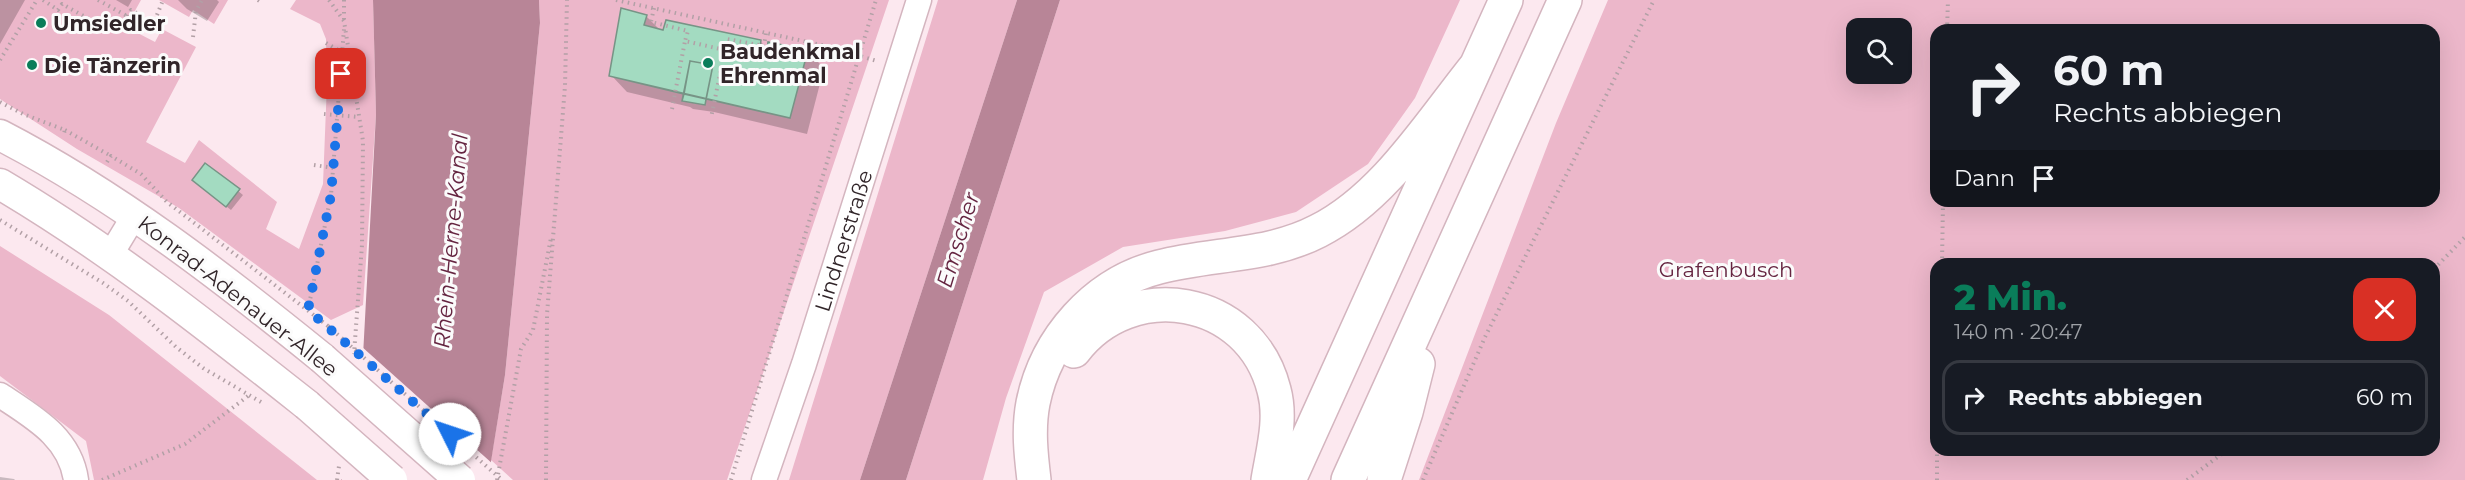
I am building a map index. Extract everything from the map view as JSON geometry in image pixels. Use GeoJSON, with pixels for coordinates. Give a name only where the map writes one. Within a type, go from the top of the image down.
{"type":"FeatureCollection","features":[{"type":"Feature","properties":{"kind":"highway"},"geometry":{"type":"LineString","coordinates":[[1288,480],[1506,0]]}},
{"type":"Feature","properties":{"kind":"highway"},"geometry":{"type":"LineString","coordinates":[[1348,480],[1565,0]]}},
{"type":"Feature","properties":{"kind":"highway"},"geometry":{"type":"LineString","coordinates":[[1035,480],[1031,428],[1033,404],[1039,381],[1061,337],[1093,301],[1134,275],[1157,267],[1265,250],[1317,232],[1341,218],[1383,182],[1476,66]]}},
{"type":"Feature","properties":{"kind":"highway"},"geometry":{"type":"LineString","coordinates":[[1384,480],[1406,412],[1442,276]]}},
{"type":"Feature","properties":{"kind":"highway"},"geometry":{"type":"LineString","coordinates":[[1053,480],[1050,441],[1051,414],[1056,388],[1070,356],[1080,342],[1107,320],[1140,307],[1157,304],[1192,307],[1216,317],[1238,331],[1261,358],[1269,374],[1277,408],[1277,425],[1268,480]]}},
{"type":"Feature","properties":{"kind":"main road","name":"Konrad-Adenauer-Allee"},"geometry":{"type":"LineString","coordinates":[[0,135],[134,216],[248,298],[322,358],[460,480]]}},
{"type":"Feature","properties":{"kind":"main road","name":"Konrad-Adenauer-Allee"},"geometry":{"type":"LineString","coordinates":[[0,184],[111,254],[307,405],[392,480]]}},
{"type":"Feature","properties":{"kind":"street","name":"Lindnerstraße"},"geometry":{"type":"LineString","coordinates":[[764,480],[804,364],[920,0]]}},
{"type":"Feature","properties":{"kind":"street"},"geometry":{"type":"LineString","coordinates":[[111,254],[134,216]]}},
{"type":"Feature","properties":{"kind":"street"},"geometry":{"type":"LineString","coordinates":[[0,395],[56,435],[69,456],[75,480]]}},
{"type":"Feature","properties":{"kind":"path"},"geometry":{"type":"LineString","coordinates":[[0,60],[37,0]]}},
{"type":"Feature","properties":{"kind":"path"},"geometry":{"type":"LineString","coordinates":[[42,0],[58,10],[63,2],[98,24],[100,21],[118,31],[131,10],[142,16]]}},
{"type":"Feature","properties":{"kind":"path"},"geometry":{"type":"LineString","coordinates":[[98,0],[127,16]]}},
{"type":"Feature","properties":{"kind":"path"},"geometry":{"type":"LineString","coordinates":[[157,15],[163,0]]}},
{"type":"Feature","properties":{"kind":"path"},"geometry":{"type":"LineString","coordinates":[[193,37],[196,10],[202,0]]}},
{"type":"Feature","properties":{"kind":"path"},"geometry":{"type":"LineString","coordinates":[[329,0],[344,21],[363,141],[362,245],[357,335]]}},
{"type":"Feature","properties":{"kind":"path"},"geometry":{"type":"LineString","coordinates":[[308,310],[334,168],[343,53],[344,0]]}},
{"type":"Feature","properties":{"kind":"path"},"geometry":{"type":"LineString","coordinates":[[546,480],[547,314],[565,86],[567,0]]}},
{"type":"Feature","properties":{"kind":"path"},"geometry":{"type":"LineString","coordinates":[[616,0],[766,33],[898,67]]}},
{"type":"Feature","properties":{"kind":"path"},"geometry":{"type":"LineString","coordinates":[[731,480],[876,0]]}},
{"type":"Feature","properties":{"kind":"path"},"geometry":{"type":"LineString","coordinates":[[1423,480],[1485,337],[1653,0]]}},
{"type":"Feature","properties":{"kind":"path"},"geometry":{"type":"LineString","coordinates":[[1947,24],[1948,0]]}},
{"type":"Feature","properties":{"kind":"path"},"geometry":{"type":"LineString","coordinates":[[654,8],[651,22],[688,31],[672,109]]}},
{"type":"Feature","properties":{"kind":"path"},"geometry":{"type":"LineString","coordinates":[[711,118],[727,39],[764,46],[766,33]]}},
{"type":"Feature","properties":{"kind":"path"},"geometry":{"type":"LineString","coordinates":[[686,41],[725,50]]}},
{"type":"Feature","properties":{"kind":"path"},"geometry":{"type":"LineString","coordinates":[[326,43],[343,53]]}},
{"type":"Feature","properties":{"kind":"path"},"geometry":{"type":"LineString","coordinates":[[0,102],[23,114],[65,130],[141,174],[166,202],[328,326],[502,480]]}},
{"type":"Feature","properties":{"kind":"path"},"geometry":{"type":"LineString","coordinates":[[324,114],[359,117]]}},
{"type":"Feature","properties":{"kind":"path"},"geometry":{"type":"LineString","coordinates":[[63,136],[65,130]]}},
{"type":"Feature","properties":{"kind":"path"},"geometry":{"type":"LineString","coordinates":[[107,162],[111,156]]}},
{"type":"Feature","properties":{"kind":"path"},"geometry":{"type":"LineString","coordinates":[[314,165],[334,168]]}},
{"type":"Feature","properties":{"kind":"path"},"geometry":{"type":"LineString","coordinates":[[1942,258],[1943,207]]}},
{"type":"Feature","properties":{"kind":"path"},"geometry":{"type":"LineString","coordinates":[[497,480],[521,348],[533,330],[555,216]]}},
{"type":"Feature","properties":{"kind":"path"},"geometry":{"type":"LineString","coordinates":[[0,220],[128,301],[176,347],[202,368],[248,396],[186,444],[102,480]]}},
{"type":"Feature","properties":{"kind":"path"},"geometry":{"type":"LineString","coordinates":[[2440,263],[2465,237]]}},
{"type":"Feature","properties":{"kind":"path"},"geometry":{"type":"LineString","coordinates":[[1937,456],[1937,480]]}},
{"type":"Feature","properties":{"kind":"path"},"geometry":{"type":"LineString","coordinates":[[2187,480],[2219,456]]}},
{"type":"Feature","properties":{"kind":"green space"},"geometry":{"type":"Polygon","coordinates":[[[0,0],[141,0],[126,27],[155,42],[162,29],[196,47],[146,142],[185,163],[199,140],[277,202],[266,229],[299,249],[323,184],[327,83],[326,39],[320,24],[290,9],[296,0],[373,0],[376,114],[363,305],[331,320],[179,208],[77,149],[0,99],[0,0]]]}},
{"type":"Feature","properties":{"kind":"green space"},"geometry":{"type":"Polygon","coordinates":[[[159,0],[228,0],[214,24],[193,10],[189,17],[159,0]]]}},
{"type":"Feature","properties":{"kind":"green space"},"geometry":{"type":"Polygon","coordinates":[[[539,0],[889,0],[727,480],[513,480],[491,460],[505,375],[540,23],[539,0]]]}},
{"type":"Feature","properties":{"kind":"green space"},"geometry":{"type":"Polygon","coordinates":[[[938,0],[1017,0],[860,480],[789,480],[938,0]]]}},
{"type":"Feature","properties":{"kind":"green space"},"geometry":{"type":"Polygon","coordinates":[[[1060,0],[1460,0],[1415,98],[1368,164],[1296,212],[1225,231],[1123,247],[1044,292],[1006,398],[983,480],[906,480],[1060,0]]]}},
{"type":"Feature","properties":{"kind":"green space","name":"Grafenbusch"},"geometry":{"type":"Polygon","coordinates":[[[1608,0],[2465,0],[2465,480],[1419,480],[1556,123],[1608,0]]]}},
{"type":"Feature","properties":{"kind":"green space"},"geometry":{"type":"Polygon","coordinates":[[[0,246],[109,315],[317,480],[94,480],[86,441],[0,376],[0,246]]]}},
{"type":"Feature","properties":{"kind":"water","name":"Rhein-Herne-Kanal"},"geometry":{"type":"Polygon","coordinates":[[[373,0],[539,0],[540,23],[505,375],[488,480],[341,480],[363,356],[376,114],[373,0]]]}},
{"type":"Feature","properties":{"kind":"water","name":"Emscher"},"geometry":{"type":"Polygon","coordinates":[[[1017,0],[1060,0],[906,480],[860,480],[1017,0]]]}},
{"type":"Feature","properties":{"kind":"pier"},"geometry":{"type":"Polygon","coordinates":[[[361,346],[494,465],[491,480],[342,480],[339,477],[361,346]]]}},
{"type":"Feature","properties":{"kind":"building","name":"Baudenkmal Ehrenmal"},"geometry":{"type":"Polygon","coordinates":[[[621,8],[647,15],[644,25],[663,30],[666,20],[761,40],[760,47],[767,49],[768,42],[808,50],[790,118],[706,99],[713,65],[690,61],[684,94],[609,76],[621,8]]]}},
{"type":"Feature","properties":{"kind":"building","name":"Baudenkmal Ehrenmal"},"geometry":{"type":"Polygon","coordinates":[[[621,8],[647,15],[644,25],[663,30],[666,20],[761,40],[760,47],[767,49],[768,42],[808,50],[790,118],[609,76],[621,8]]]}},
{"type":"Feature","properties":{"kind":"building"},"geometry":{"type":"Polygon","coordinates":[[[690,61],[713,65],[705,105],[682,101],[690,61]]]}},
{"type":"Feature","properties":{"kind":"building","name":"Baudenkmal Ehrenmal"},"geometry":{"type":"Polygon","coordinates":[[[684,94],[706,99],[705,105],[682,101],[684,94]]]}},
{"type":"Feature","properties":{"kind":"building"},"geometry":{"type":"Polygon","coordinates":[[[205,163],[240,189],[226,207],[192,180],[205,163]]]}},
{"type":"Feature","properties":{"kind":"place","name":"Umsiedler"},"geometry":{"type":"Point","coordinates":[41,23]}},
{"type":"Feature","properties":{"kind":"place","name":"Baudenkmal Ehrenmal"},"geometry":{"type":"Point","coordinates":[708,63]}},
{"type":"Feature","properties":{"kind":"place","name":"Die Tänzerin"},"geometry":{"type":"Point","coordinates":[32,65]}},
{"type":"Feature","properties":{"kind":"route"},"geometry":{"type":"LineString","coordinates":[[341,74],[331,195],[308,310],[450,434]]}}]}
